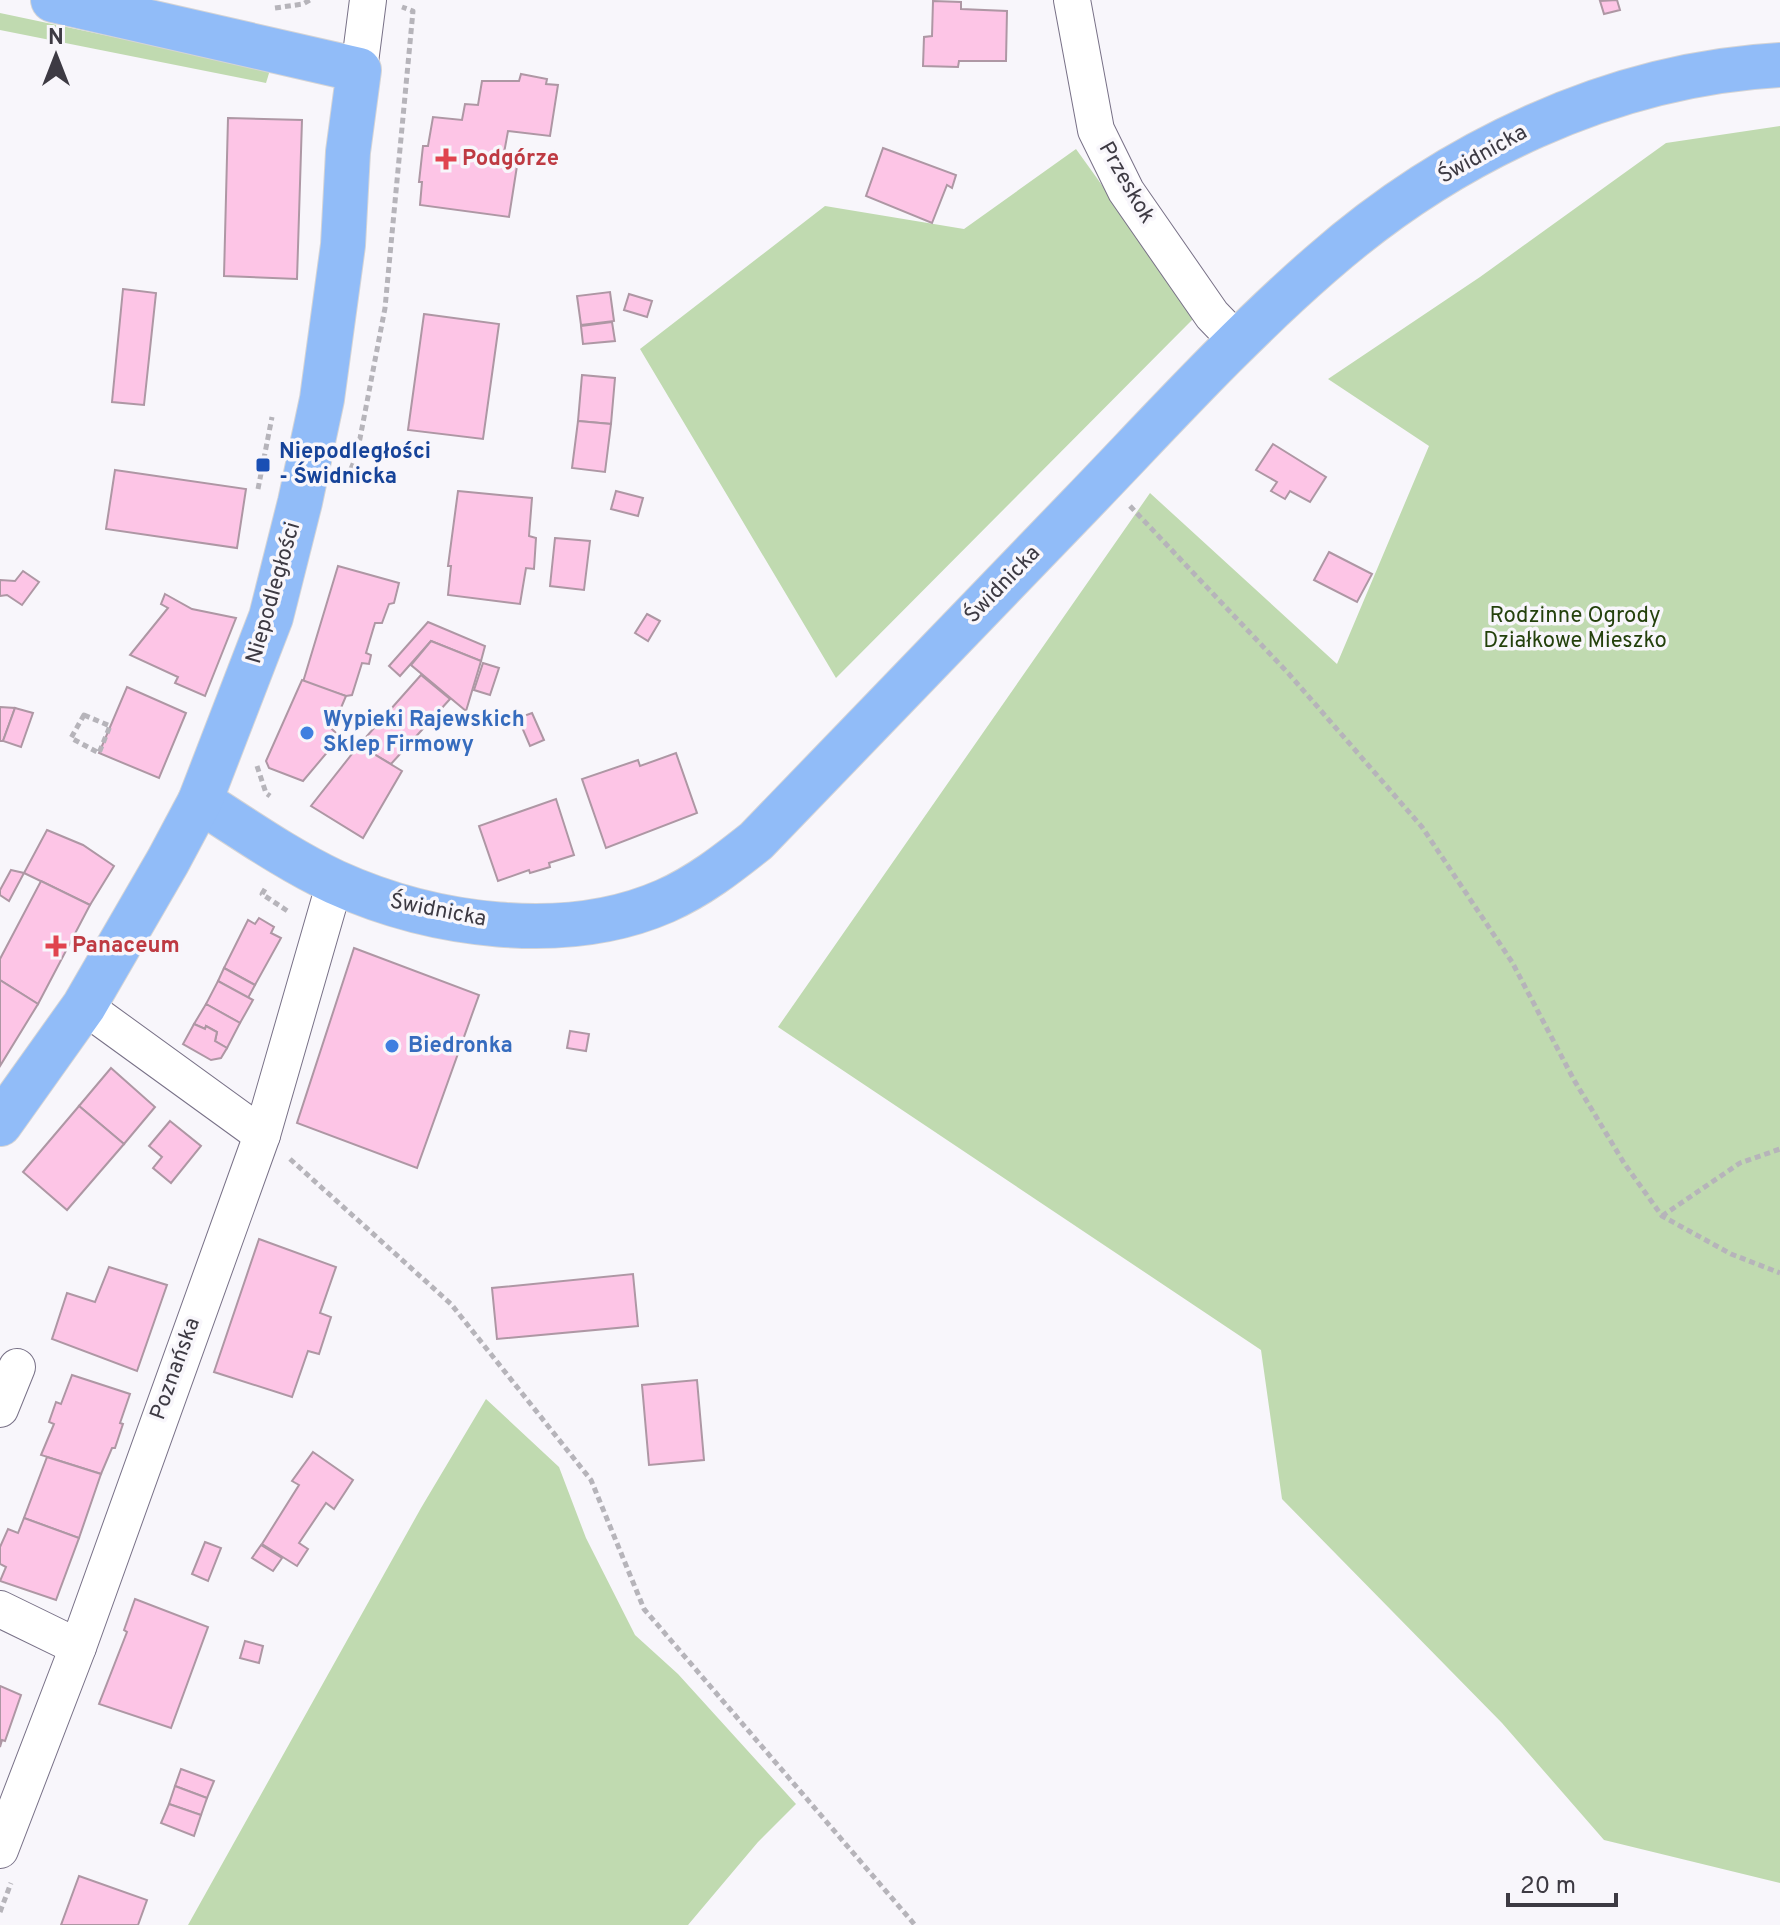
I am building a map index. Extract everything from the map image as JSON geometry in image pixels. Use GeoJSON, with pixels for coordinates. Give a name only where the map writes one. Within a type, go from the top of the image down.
{"type":"FeatureCollection","features":[{"type":"Feature","properties":{"kind":"main road"},"geometry":{"type":"LineString","coordinates":[[53,0],[359,70]]}},
{"type":"Feature","properties":{"kind":"main road","name":"Świdnicka"},"geometry":{"type":"LineString","coordinates":[[200,801],[335,882],[399,907],[461,920],[569,925],[622,916],[665,901],[717,873],[756,841],[1237,341],[1323,262],[1394,207],[1466,161],[1531,127],[1600,101],[1672,79],[1780,65]]}},
{"type":"Feature","properties":{"kind":"main road","name":"Niepodległości"},"geometry":{"type":"LineString","coordinates":[[0,1124],[84,1006],[200,801],[271,617],[322,399],[343,245],[348,152],[359,70]]}},
{"type":"Feature","properties":{"kind":"street","name":"Niepodległości"},"geometry":{"type":"LineString","coordinates":[[359,70],[368,0]]}},
{"type":"Feature","properties":{"kind":"street","name":"Przeskok"},"geometry":{"type":"LineString","coordinates":[[1072,0],[1096,130],[1126,191],[1212,315],[1237,341]]}},
{"type":"Feature","properties":{"kind":"street","name":"Poznańska"},"geometry":{"type":"LineString","coordinates":[[0,1850],[78,1647],[262,1135],[335,882]]}},
{"type":"Feature","properties":{"kind":"street"},"geometry":{"type":"LineString","coordinates":[[84,1006],[262,1135]]}},
{"type":"Feature","properties":{"kind":"street"},"geometry":{"type":"LineString","coordinates":[[0,1409],[17,1367]]}},
{"type":"Feature","properties":{"kind":"street"},"geometry":{"type":"LineString","coordinates":[[0,1609],[78,1647]]}},
{"type":"Feature","properties":{"kind":"path"},"geometry":{"type":"LineString","coordinates":[[283,0],[288,7]]}},
{"type":"Feature","properties":{"kind":"path"},"geometry":{"type":"LineString","coordinates":[[257,494],[272,417]]}},
{"type":"Feature","properties":{"kind":"path"},"geometry":{"type":"LineString","coordinates":[[1106,477],[1289,674],[1422,827],[1512,962],[1574,1080],[1624,1163],[1662,1216],[1731,1254],[1780,1273]]}},
{"type":"Feature","properties":{"kind":"path"},"geometry":{"type":"LineString","coordinates":[[84,715],[110,726],[99,753],[71,738],[84,715]]}},
{"type":"Feature","properties":{"kind":"path"},"geometry":{"type":"LineString","coordinates":[[262,1135],[451,1304],[591,1480],[644,1609],[915,1925]]}},
{"type":"Feature","properties":{"kind":"path"},"geometry":{"type":"LineString","coordinates":[[1662,1216],[1740,1163],[1780,1149]]}},
{"type":"Feature","properties":{"kind":"green space"},"geometry":{"type":"Polygon","coordinates":[[[0,13],[270,70],[266,83],[0,30],[0,13]]]}},
{"type":"Feature","properties":{"kind":"green space","name":"Rodzinne Ogrody Działkowe Mieszko"},"geometry":{"type":"Polygon","coordinates":[[[1780,126],[1780,1883],[1604,1840],[1502,1723],[1282,1499],[1261,1350],[778,1027],[1150,493],[1337,664],[1429,446],[1328,379],[1480,277],[1666,143],[1780,126]]]}},
{"type":"Feature","properties":{"kind":"green space"},"geometry":{"type":"Polygon","coordinates":[[[1076,149],[1196,316],[836,678],[640,349],[825,206],[964,229],[1076,149]]]}},
{"type":"Feature","properties":{"kind":"green space"},"geometry":{"type":"Polygon","coordinates":[[[486,1399],[559,1467],[586,1538],[635,1635],[678,1674],[796,1804],[758,1842],[688,1925],[188,1925],[421,1508],[486,1399]]]}},
{"type":"Feature","properties":{"kind":"building"},"geometry":{"type":"Polygon","coordinates":[[[1617,0],[1620,10],[1604,14],[1600,1],[1617,0]]]}},
{"type":"Feature","properties":{"kind":"building"},"geometry":{"type":"Polygon","coordinates":[[[933,1],[961,2],[961,9],[1007,11],[1006,61],[959,61],[958,67],[923,66],[924,37],[932,36],[933,1]]]}},
{"type":"Feature","properties":{"kind":"building"},"geometry":{"type":"Polygon","coordinates":[[[521,74],[547,79],[546,84],[558,85],[550,136],[508,131],[502,164],[517,166],[509,217],[420,205],[423,146],[428,146],[433,117],[462,120],[465,104],[478,105],[482,81],[519,81],[521,74]]]}},
{"type":"Feature","properties":{"kind":"building"},"geometry":{"type":"Polygon","coordinates":[[[228,118],[302,120],[297,279],[224,276],[228,118]]]}},
{"type":"Feature","properties":{"kind":"building"},"geometry":{"type":"Polygon","coordinates":[[[883,148],[956,175],[952,188],[947,185],[932,223],[866,196],[883,148]]]}},
{"type":"Feature","properties":{"kind":"building"},"geometry":{"type":"Polygon","coordinates":[[[123,289],[156,293],[144,405],[112,402],[123,289]]]}},
{"type":"Feature","properties":{"kind":"building"},"geometry":{"type":"Polygon","coordinates":[[[610,292],[614,321],[581,325],[577,296],[610,292]]]}},
{"type":"Feature","properties":{"kind":"building"},"geometry":{"type":"Polygon","coordinates":[[[629,294],[652,301],[647,317],[624,310],[629,294]]]}},
{"type":"Feature","properties":{"kind":"building"},"geometry":{"type":"Polygon","coordinates":[[[424,314],[499,324],[483,439],[408,430],[424,314]]]}},
{"type":"Feature","properties":{"kind":"building"},"geometry":{"type":"Polygon","coordinates":[[[612,322],[615,341],[583,344],[581,326],[612,322]]]}},
{"type":"Feature","properties":{"kind":"building"},"geometry":{"type":"Polygon","coordinates":[[[582,375],[615,378],[611,424],[578,421],[582,375]]]}},
{"type":"Feature","properties":{"kind":"building"},"geometry":{"type":"Polygon","coordinates":[[[578,421],[611,424],[605,472],[572,468],[578,421]]]}},
{"type":"Feature","properties":{"kind":"building"},"geometry":{"type":"Polygon","coordinates":[[[1273,444],[1326,477],[1310,502],[1290,491],[1285,499],[1271,491],[1277,482],[1256,470],[1273,444]]]}},
{"type":"Feature","properties":{"kind":"building"},"geometry":{"type":"Polygon","coordinates":[[[115,470],[246,489],[237,548],[106,529],[115,470]]]}},
{"type":"Feature","properties":{"kind":"building"},"geometry":{"type":"Polygon","coordinates":[[[458,491],[532,498],[529,536],[536,538],[534,569],[526,568],[520,604],[448,595],[451,566],[448,566],[458,491]]]}},
{"type":"Feature","properties":{"kind":"building"},"geometry":{"type":"Polygon","coordinates":[[[616,491],[643,498],[638,516],[611,509],[616,491]]]}},
{"type":"Feature","properties":{"kind":"building"},"geometry":{"type":"Polygon","coordinates":[[[555,538],[590,541],[584,590],[550,586],[555,538]]]}},
{"type":"Feature","properties":{"kind":"building"},"geometry":{"type":"Polygon","coordinates":[[[1329,552],[1372,574],[1357,602],[1314,580],[1329,552]]]}},
{"type":"Feature","properties":{"kind":"building"},"geometry":{"type":"Polygon","coordinates":[[[338,566],[399,583],[394,603],[389,604],[382,623],[375,623],[366,653],[371,655],[369,664],[362,663],[352,695],[346,696],[303,682],[338,566]]]}},
{"type":"Feature","properties":{"kind":"building"},"geometry":{"type":"Polygon","coordinates":[[[23,571],[39,582],[22,605],[7,595],[0,596],[0,580],[15,581],[23,571]]]}},
{"type":"Feature","properties":{"kind":"building"},"geometry":{"type":"Polygon","coordinates":[[[165,594],[192,609],[236,618],[205,696],[175,683],[178,677],[130,655],[168,608],[161,604],[165,594]]]}},
{"type":"Feature","properties":{"kind":"building"},"geometry":{"type":"Polygon","coordinates":[[[647,614],[660,621],[648,641],[635,633],[647,614]]]}},
{"type":"Feature","properties":{"kind":"building"},"geometry":{"type":"Polygon","coordinates":[[[428,622],[485,646],[481,661],[431,641],[400,676],[389,666],[428,622]]]}},
{"type":"Feature","properties":{"kind":"building"},"geometry":{"type":"Polygon","coordinates":[[[431,641],[481,661],[466,711],[411,665],[431,641]]]}},
{"type":"Feature","properties":{"kind":"building"},"geometry":{"type":"Polygon","coordinates":[[[483,663],[499,668],[490,695],[474,690],[483,663]]]}},
{"type":"Feature","properties":{"kind":"building"},"geometry":{"type":"Polygon","coordinates":[[[421,675],[450,699],[391,764],[359,745],[421,675]]]}},
{"type":"Feature","properties":{"kind":"building","name":"Wypieki Rajewskich Sklep Firmowy"},"geometry":{"type":"Polygon","coordinates":[[[302,680],[346,696],[332,729],[340,737],[303,781],[269,768],[266,761],[302,680]]]}},
{"type":"Feature","properties":{"kind":"building"},"geometry":{"type":"Polygon","coordinates":[[[127,687],[186,713],[159,778],[99,753],[127,687]]]}},
{"type":"Feature","properties":{"kind":"building"},"geometry":{"type":"Polygon","coordinates":[[[0,707],[15,708],[3,741],[0,741],[0,707]]]}},
{"type":"Feature","properties":{"kind":"building"},"geometry":{"type":"Polygon","coordinates":[[[15,708],[33,713],[21,747],[3,741],[15,708]]]}},
{"type":"Feature","properties":{"kind":"building"},"geometry":{"type":"Polygon","coordinates":[[[532,713],[544,740],[530,746],[518,718],[532,713]]]}},
{"type":"Feature","properties":{"kind":"building"},"geometry":{"type":"Polygon","coordinates":[[[359,745],[402,771],[363,838],[311,806],[359,745]]]}},
{"type":"Feature","properties":{"kind":"building"},"geometry":{"type":"Polygon","coordinates":[[[676,753],[697,813],[606,848],[582,779],[638,760],[640,766],[676,753]]]}},
{"type":"Feature","properties":{"kind":"building"},"geometry":{"type":"Polygon","coordinates":[[[556,799],[574,855],[549,863],[550,867],[530,873],[529,870],[498,881],[479,826],[556,799]]]}},
{"type":"Feature","properties":{"kind":"building"},"geometry":{"type":"Polygon","coordinates":[[[47,830],[83,845],[114,866],[90,905],[24,873],[47,830]]]}},
{"type":"Feature","properties":{"kind":"building"},"geometry":{"type":"Polygon","coordinates":[[[11,870],[24,873],[9,901],[0,895],[0,890],[11,870]]]}},
{"type":"Feature","properties":{"kind":"building"},"geometry":{"type":"Polygon","coordinates":[[[41,881],[90,905],[38,1004],[0,980],[0,959],[41,881]]]}},
{"type":"Feature","properties":{"kind":"building"},"geometry":{"type":"Polygon","coordinates":[[[259,918],[274,927],[271,933],[281,938],[255,985],[224,968],[248,920],[255,924],[259,918]]]}},
{"type":"Feature","properties":{"kind":"building","name":"Biedronka"},"geometry":{"type":"Polygon","coordinates":[[[354,948],[479,995],[417,1168],[297,1123],[354,948]]]}},
{"type":"Feature","properties":{"kind":"building"},"geometry":{"type":"Polygon","coordinates":[[[224,968],[255,985],[248,998],[218,981],[224,968]]]}},
{"type":"Feature","properties":{"kind":"building"},"geometry":{"type":"Polygon","coordinates":[[[0,980],[38,1004],[0,1066],[0,980]]]}},
{"type":"Feature","properties":{"kind":"building"},"geometry":{"type":"Polygon","coordinates":[[[218,981],[253,1000],[240,1023],[206,1004],[218,981]]]}},
{"type":"Feature","properties":{"kind":"building"},"geometry":{"type":"Polygon","coordinates":[[[206,1004],[240,1023],[227,1048],[215,1041],[217,1032],[194,1024],[206,1004]]]}},
{"type":"Feature","properties":{"kind":"building"},"geometry":{"type":"Polygon","coordinates":[[[194,1024],[217,1032],[215,1041],[227,1048],[221,1058],[211,1060],[183,1044],[194,1024]]]}},
{"type":"Feature","properties":{"kind":"building"},"geometry":{"type":"Polygon","coordinates":[[[570,1031],[589,1034],[586,1051],[567,1048],[570,1031]]]}},
{"type":"Feature","properties":{"kind":"building"},"geometry":{"type":"Polygon","coordinates":[[[111,1068],[155,1107],[124,1144],[79,1106],[111,1068]]]}},
{"type":"Feature","properties":{"kind":"building"},"geometry":{"type":"Polygon","coordinates":[[[79,1106],[124,1144],[67,1210],[23,1172],[79,1106]]]}},
{"type":"Feature","properties":{"kind":"building"},"geometry":{"type":"Polygon","coordinates":[[[170,1121],[201,1146],[171,1183],[153,1168],[162,1157],[149,1146],[170,1121]]]}},
{"type":"Feature","properties":{"kind":"building"},"geometry":{"type":"Polygon","coordinates":[[[259,1239],[336,1267],[320,1313],[331,1317],[319,1354],[308,1351],[292,1397],[214,1372],[259,1239]]]}},
{"type":"Feature","properties":{"kind":"building"},"geometry":{"type":"Polygon","coordinates":[[[109,1267],[167,1285],[137,1371],[52,1339],[67,1293],[95,1302],[109,1267]]]}},
{"type":"Feature","properties":{"kind":"building"},"geometry":{"type":"Polygon","coordinates":[[[633,1274],[638,1326],[497,1339],[492,1288],[633,1274]]]}},
{"type":"Feature","properties":{"kind":"building"},"geometry":{"type":"Polygon","coordinates":[[[72,1375],[130,1394],[115,1448],[112,1448],[101,1474],[41,1455],[54,1424],[49,1422],[56,1402],[61,1404],[72,1375]]]}},
{"type":"Feature","properties":{"kind":"building"},"geometry":{"type":"Polygon","coordinates":[[[697,1380],[704,1460],[649,1465],[642,1385],[697,1380]]]}},
{"type":"Feature","properties":{"kind":"building"},"geometry":{"type":"Polygon","coordinates":[[[313,1452],[353,1480],[334,1509],[326,1503],[299,1543],[308,1549],[297,1566],[262,1544],[299,1485],[292,1481],[313,1452]]]}},
{"type":"Feature","properties":{"kind":"building"},"geometry":{"type":"Polygon","coordinates":[[[47,1457],[101,1474],[79,1538],[24,1518],[47,1457]]]}},
{"type":"Feature","properties":{"kind":"building"},"geometry":{"type":"Polygon","coordinates":[[[24,1518],[79,1538],[56,1600],[0,1581],[6,1567],[0,1564],[0,1547],[8,1529],[18,1533],[24,1518]]]}},
{"type":"Feature","properties":{"kind":"building"},"geometry":{"type":"Polygon","coordinates":[[[205,1542],[221,1548],[208,1581],[192,1574],[205,1542]]]}},
{"type":"Feature","properties":{"kind":"building"},"geometry":{"type":"Polygon","coordinates":[[[261,1545],[282,1558],[273,1571],[252,1558],[261,1545]]]}},
{"type":"Feature","properties":{"kind":"building"},"geometry":{"type":"Polygon","coordinates":[[[135,1599],[208,1627],[171,1728],[99,1704],[127,1632],[124,1630],[135,1599]]]}},
{"type":"Feature","properties":{"kind":"building"},"geometry":{"type":"Polygon","coordinates":[[[245,1641],[263,1646],[259,1663],[240,1658],[245,1641]]]}},
{"type":"Feature","properties":{"kind":"building"},"geometry":{"type":"Polygon","coordinates":[[[0,1686],[21,1695],[0,1747],[0,1686]]]}},
{"type":"Feature","properties":{"kind":"building"},"geometry":{"type":"Polygon","coordinates":[[[181,1769],[214,1781],[207,1798],[175,1786],[181,1769]]]}},
{"type":"Feature","properties":{"kind":"building"},"geometry":{"type":"Polygon","coordinates":[[[175,1786],[207,1798],[201,1815],[169,1804],[175,1786]]]}},
{"type":"Feature","properties":{"kind":"building"},"geometry":{"type":"Polygon","coordinates":[[[169,1804],[201,1815],[194,1836],[161,1823],[169,1804]]]}},
{"type":"Feature","properties":{"kind":"building"},"geometry":{"type":"Polygon","coordinates":[[[79,1876],[147,1900],[138,1925],[61,1925],[79,1876]]]}},
{"type":"Feature","properties":{"kind":"place","name":"Podgórze"},"geometry":{"type":"Point","coordinates":[446,159]}},
{"type":"Feature","properties":{"kind":"place","name":"Niepodległości - Świdnicka"},"geometry":{"type":"Point","coordinates":[263,465]}},
{"type":"Feature","properties":{"kind":"place","name":"Wypieki Rajewskich Sklep Firmowy"},"geometry":{"type":"Point","coordinates":[307,733]}},
{"type":"Feature","properties":{"kind":"place","name":"Panaceum"},"geometry":{"type":"Point","coordinates":[56,946]}},
{"type":"Feature","properties":{"kind":"place","name":"Biedronka"},"geometry":{"type":"Point","coordinates":[392,1046]}}]}
